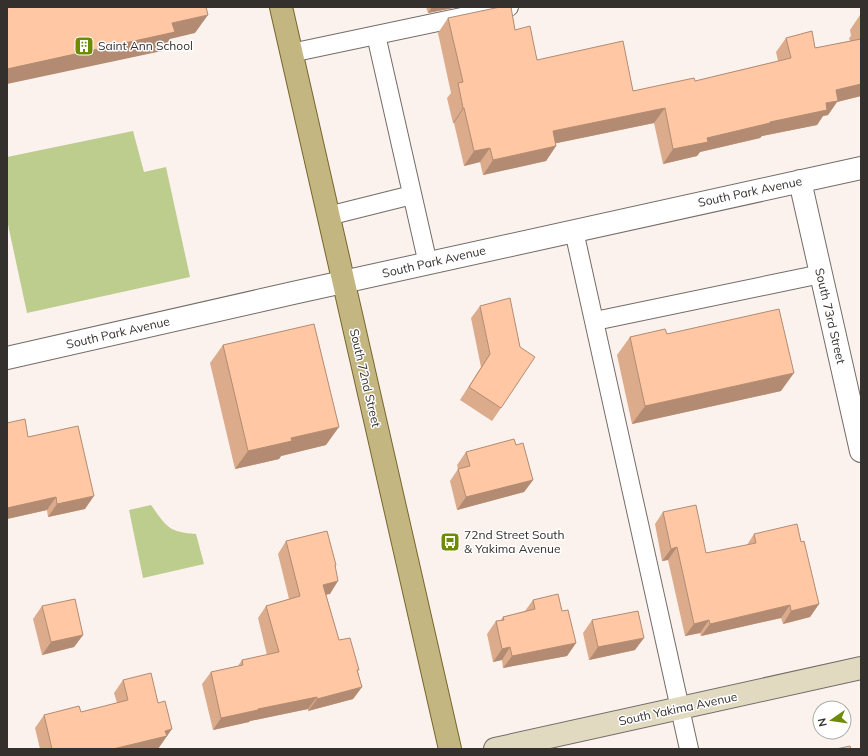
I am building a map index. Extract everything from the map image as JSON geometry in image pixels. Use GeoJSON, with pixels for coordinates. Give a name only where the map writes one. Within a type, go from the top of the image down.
{"type":"FeatureCollection","features":[{"type":"Feature","properties":{"kind":"main road","name":"South 72nd Street"},"geometry":{"type":"LineString","coordinates":[[281,7],[450,749]]}},
{"type":"Feature","properties":{"kind":"main road","name":"South Yakima Avenue"},"geometry":{"type":"LineString","coordinates":[[495,749],[861,668]]}},
{"type":"Feature","properties":{"kind":"street","name":"South Park Avenue"},"geometry":{"type":"LineString","coordinates":[[7,358],[293,293],[861,168]]}},
{"type":"Feature","properties":{"kind":"street","name":"South 73rd Street"},"geometry":{"type":"LineString","coordinates":[[800,181],[861,451]]}},
{"type":"Feature","properties":{"kind":"lane"},"geometry":{"type":"LineString","coordinates":[[291,53],[509,7]]}},
{"type":"Feature","properties":{"kind":"lane"},"geometry":{"type":"LineString","coordinates":[[376,35],[428,264]]}},
{"type":"Feature","properties":{"kind":"lane"},"geometry":{"type":"LineString","coordinates":[[328,216],[412,195]]}},
{"type":"Feature","properties":{"kind":"lane"},"geometry":{"type":"LineString","coordinates":[[574,231],[689,749]]}},
{"type":"Feature","properties":{"kind":"lane"},"geometry":{"type":"LineString","coordinates":[[595,321],[821,274]]}},
{"type":"Feature","properties":{"kind":"green space"},"geometry":{"type":"Polygon","coordinates":[[[133,131],[144,172],[166,167],[190,277],[27,313],[7,220],[7,157],[133,131]]]}},
{"type":"Feature","properties":{"kind":"green space"},"geometry":{"type":"Polygon","coordinates":[[[151,505],[169,527],[179,532],[196,534],[204,564],[143,578],[129,510],[151,505]]]}},
{"type":"Feature","properties":{"kind":"building","name":"Saint Ann School"},"geometry":{"type":"Polygon","coordinates":[[[7,7],[206,7],[208,15],[172,23],[175,32],[7,69],[7,7]]]}},
{"type":"Feature","properties":{"kind":"building"},"geometry":{"type":"Polygon","coordinates":[[[500,7],[511,7],[515,30],[530,26],[537,60],[623,41],[633,91],[694,78],[695,81],[791,58],[786,38],[812,31],[815,48],[861,39],[861,84],[836,90],[838,101],[826,103],[827,110],[770,122],[707,138],[708,142],[673,149],[665,108],[553,131],[556,146],[493,160],[490,148],[474,151],[458,83],[463,82],[448,18],[500,7]]]}},
{"type":"Feature","properties":{"kind":"building"},"geometry":{"type":"Polygon","coordinates":[[[510,298],[520,347],[535,357],[501,408],[469,387],[490,354],[480,306],[510,298]]]}},
{"type":"Feature","properties":{"kind":"building"},"geometry":{"type":"Polygon","coordinates":[[[779,309],[794,373],[645,406],[630,337],[665,329],[667,334],[779,309]]]}},
{"type":"Feature","properties":{"kind":"building"},"geometry":{"type":"Polygon","coordinates":[[[314,324],[339,427],[291,438],[292,441],[248,451],[223,345],[314,324]]]}},
{"type":"Feature","properties":{"kind":"building"},"geometry":{"type":"Polygon","coordinates":[[[25,419],[28,437],[78,426],[94,496],[57,504],[56,497],[7,508],[7,423],[25,419]]]}},
{"type":"Feature","properties":{"kind":"building"},"geometry":{"type":"Polygon","coordinates":[[[514,439],[516,445],[523,443],[533,480],[466,497],[458,469],[470,466],[466,452],[514,439]]]}},
{"type":"Feature","properties":{"kind":"building"},"geometry":{"type":"Polygon","coordinates":[[[696,505],[706,553],[756,543],[754,534],[797,524],[801,542],[804,541],[819,604],[791,611],[790,605],[710,624],[709,620],[694,624],[677,547],[671,549],[663,512],[696,505]]]}},
{"type":"Feature","properties":{"kind":"building"},"geometry":{"type":"Polygon","coordinates":[[[327,531],[336,565],[338,581],[323,585],[339,640],[350,638],[362,687],[317,699],[317,697],[221,718],[211,672],[243,665],[242,660],[279,652],[266,606],[300,596],[286,541],[327,531]]]}},
{"type":"Feature","properties":{"kind":"building"},"geometry":{"type":"Polygon","coordinates":[[[558,594],[562,611],[568,610],[576,643],[512,656],[510,647],[502,649],[496,621],[504,620],[503,617],[535,609],[533,600],[558,594]]]}},
{"type":"Feature","properties":{"kind":"building"},"geometry":{"type":"Polygon","coordinates":[[[75,599],[83,635],[51,642],[42,606],[75,599]]]}},
{"type":"Feature","properties":{"kind":"building"},"geometry":{"type":"Polygon","coordinates":[[[638,611],[644,638],[598,647],[592,620],[638,611]]]}},
{"type":"Feature","properties":{"kind":"building"},"geometry":{"type":"Polygon","coordinates":[[[151,673],[158,703],[165,701],[172,729],[165,731],[167,736],[113,749],[52,749],[44,715],[79,706],[81,712],[128,700],[123,680],[151,673]]]}},
{"type":"Feature","properties":{"kind":"building"},"geometry":{"type":"Polygon","coordinates":[[[850,746],[851,749],[836,749],[850,746]]]}},
{"type":"Feature","properties":{"kind":"place","name":"Saint Ann School"},"geometry":{"type":"Point","coordinates":[84,46]}},
{"type":"Feature","properties":{"kind":"place","name":"72nd Street South & Yakima Avenue"},"geometry":{"type":"Point","coordinates":[450,542]}}]}
